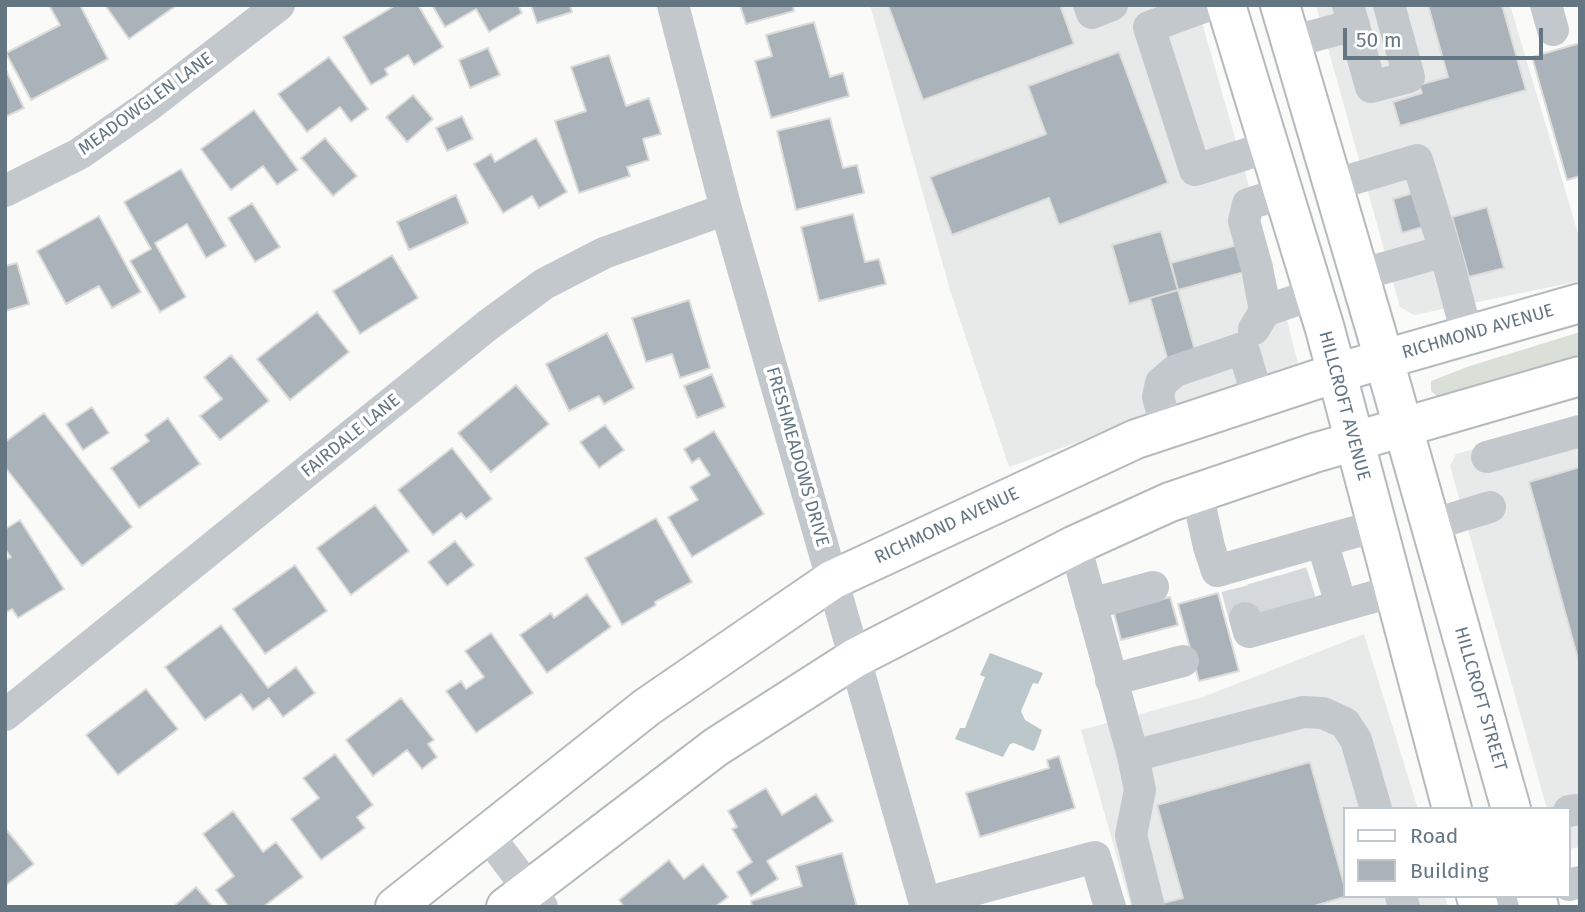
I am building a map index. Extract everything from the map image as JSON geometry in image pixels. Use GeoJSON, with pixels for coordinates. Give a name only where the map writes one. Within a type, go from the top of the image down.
{"type":"FeatureCollection","features":[{"type":"Feature","properties":{"kind":"main road","name":"HILLCROFT AVENUE"},"geometry":{"type":"LineString","coordinates":[[1226,5],[1314,294],[1451,807]]}},
{"type":"Feature","properties":{"kind":"main road"},"geometry":{"type":"LineString","coordinates":[[1280,5],[1431,525]]}},
{"type":"Feature","properties":{"kind":"main road","name":"RICHMOND AVENUE"},"geometry":{"type":"LineString","coordinates":[[395,907],[647,707],[832,580],[1136,439],[1336,373],[1580,303]]}},
{"type":"Feature","properties":{"kind":"main road"},"geometry":{"type":"LineString","coordinates":[[525,901],[716,747],[855,658],[1075,545],[1197,492],[1353,441],[1580,376]]}},
{"type":"Feature","properties":{"kind":"main road","name":"HILLCROFT STREET"},"geometry":{"type":"LineString","coordinates":[[1431,525],[1510,807]]}},
{"type":"Feature","properties":{"kind":"street","name":"MEADOWGLEN LANE"},"geometry":{"type":"LineString","coordinates":[[5,191],[79,154],[148,106],[279,5]]}},
{"type":"Feature","properties":{"kind":"street","name":"FRESHMEADOWS DRIVE"},"geometry":{"type":"LineString","coordinates":[[673,5],[726,209],[925,905]]}},
{"type":"Feature","properties":{"kind":"street"},"geometry":{"type":"LineString","coordinates":[[1089,5],[1092,13],[1112,5]]}},
{"type":"Feature","properties":{"kind":"street"},"geometry":{"type":"LineString","coordinates":[[1209,5],[1150,27],[1195,170],[1269,147]]}},
{"type":"Feature","properties":{"kind":"street"},"geometry":{"type":"LineString","coordinates":[[1291,42],[1351,15],[1371,87],[1409,77],[1389,5]]}},
{"type":"Feature","properties":{"kind":"street"},"geometry":{"type":"LineString","coordinates":[[1333,185],[1417,160],[1467,335]]}},
{"type":"Feature","properties":{"kind":"street"},"geometry":{"type":"LineString","coordinates":[[1265,311],[1244,221],[1248,204],[1283,193]]}},
{"type":"Feature","properties":{"kind":"street","name":"FAIRDALE LANE"},"geometry":{"type":"LineString","coordinates":[[5,715],[488,325],[544,284],[604,253],[726,209]]}},
{"type":"Feature","properties":{"kind":"street"},"geometry":{"type":"LineString","coordinates":[[1359,275],[1445,251]]}},
{"type":"Feature","properties":{"kind":"street"},"geometry":{"type":"LineString","coordinates":[[1167,429],[1158,397],[1161,383],[1175,371],[1243,348],[1265,311],[1314,294]]}},
{"type":"Feature","properties":{"kind":"street"},"geometry":{"type":"LineString","coordinates":[[1243,348],[1258,398]]}},
{"type":"Feature","properties":{"kind":"street"},"geometry":{"type":"LineString","coordinates":[[1487,457],[1580,431]]}},
{"type":"Feature","properties":{"kind":"street"},"geometry":{"type":"LineString","coordinates":[[1197,492],[1217,571],[1269,590],[1341,605],[1394,591]]}},
{"type":"Feature","properties":{"kind":"street"},"geometry":{"type":"LineString","coordinates":[[1431,525],[1490,507]]}},
{"type":"Feature","properties":{"kind":"street"},"geometry":{"type":"LineString","coordinates":[[1269,590],[1322,541],[1377,526]]}},
{"type":"Feature","properties":{"kind":"street"},"geometry":{"type":"LineString","coordinates":[[1322,541],[1341,605]]}},
{"type":"Feature","properties":{"kind":"street"},"geometry":{"type":"LineString","coordinates":[[1075,545],[1140,790],[1130,835],[1149,907]]}},
{"type":"Feature","properties":{"kind":"street"},"geometry":{"type":"LineString","coordinates":[[1091,604],[1153,587]]}},
{"type":"Feature","properties":{"kind":"street"},"geometry":{"type":"LineString","coordinates":[[1111,681],[1183,661]]}},
{"type":"Feature","properties":{"kind":"street"},"geometry":{"type":"LineString","coordinates":[[1133,756],[1303,712],[1323,713],[1345,723],[1356,740],[1375,807]]}},
{"type":"Feature","properties":{"kind":"street"},"geometry":{"type":"LineString","coordinates":[[487,834],[525,901]]}},
{"type":"Feature","properties":{"kind":"street"},"geometry":{"type":"LineString","coordinates":[[925,905],[1095,857],[1110,907]]}},
{"type":"Feature","properties":{"kind":"street"},"geometry":{"type":"LineString","coordinates":[[1478,907],[1514,898]]}},
{"type":"Feature","properties":{"kind":"shaded area"},"geometry":{"type":"Polygon","coordinates":[[[870,5],[1197,5],[1298,363],[1009,467],[950,290],[870,5]]]}},
{"type":"Feature","properties":{"kind":"shaded area"},"geometry":{"type":"Polygon","coordinates":[[[1316,5],[1510,5],[1580,240],[1580,281],[1414,315],[1400,307],[1316,5]]]}},
{"type":"Feature","properties":{"kind":"shaded area"},"geometry":{"type":"Polygon","coordinates":[[[1580,332],[1580,359],[1438,397],[1431,391],[1431,381],[1580,332]]]}},
{"type":"Feature","properties":{"kind":"shaded area"},"geometry":{"type":"Polygon","coordinates":[[[1580,420],[1580,847],[1571,849],[1571,807],[1546,807],[1450,466],[1456,454],[1580,420]]]}},
{"type":"Feature","properties":{"kind":"shaded area"},"geometry":{"type":"Polygon","coordinates":[[[1364,634],[1417,807],[1344,807],[1344,898],[1446,898],[1448,907],[1131,907],[1081,730],[1203,697],[1364,634]]]}},
{"type":"Feature","properties":{"kind":"shaded area"},"geometry":{"type":"Polygon","coordinates":[[[990,653],[1043,673],[1038,684],[1033,683],[1021,711],[1025,720],[1042,730],[1033,751],[1014,743],[1010,744],[1003,757],[955,739],[960,728],[965,728],[985,677],[980,675],[990,653]]]}},
{"type":"Feature","properties":{"kind":"building"},"geometry":{"type":"Polygon","coordinates":[[[49,5],[80,5],[108,59],[31,100],[6,53],[60,25],[49,5]]]}},
{"type":"Feature","properties":{"kind":"building"},"geometry":{"type":"Polygon","coordinates":[[[105,5],[177,5],[129,39],[105,5]]]}},
{"type":"Feature","properties":{"kind":"building"},"geometry":{"type":"Polygon","coordinates":[[[396,5],[418,5],[443,47],[414,65],[408,55],[385,69],[388,75],[371,85],[343,37],[396,5]]]}},
{"type":"Feature","properties":{"kind":"building"},"geometry":{"type":"Polygon","coordinates":[[[432,5],[518,5],[522,13],[489,32],[476,9],[445,27],[432,5]]]}},
{"type":"Feature","properties":{"kind":"building"},"geometry":{"type":"Polygon","coordinates":[[[531,5],[570,5],[572,12],[537,23],[531,5]]]}},
{"type":"Feature","properties":{"kind":"building"},"geometry":{"type":"Polygon","coordinates":[[[740,5],[793,5],[794,11],[746,24],[740,5]]]}},
{"type":"Feature","properties":{"kind":"building"},"geometry":{"type":"Polygon","coordinates":[[[888,5],[1060,5],[1074,44],[923,100],[888,5]]]}},
{"type":"Feature","properties":{"kind":"building"},"geometry":{"type":"Polygon","coordinates":[[[1428,5],[1502,5],[1526,90],[1400,126],[1393,102],[1422,93],[1419,85],[1448,77],[1428,5]]]}},
{"type":"Feature","properties":{"kind":"building"},"geometry":{"type":"Polygon","coordinates":[[[814,22],[830,77],[843,73],[849,96],[771,118],[755,61],[772,56],[766,35],[814,22]]]}},
{"type":"Feature","properties":{"kind":"building"},"geometry":{"type":"Polygon","coordinates":[[[1580,43],[1580,176],[1567,180],[1532,57],[1580,43]]]}},
{"type":"Feature","properties":{"kind":"building"},"geometry":{"type":"Polygon","coordinates":[[[488,48],[500,75],[470,88],[459,60],[488,48]]]}},
{"type":"Feature","properties":{"kind":"building"},"geometry":{"type":"Polygon","coordinates":[[[1119,52],[1168,183],[1059,225],[1049,198],[952,235],[930,177],[1046,134],[1028,86],[1119,52]]]}},
{"type":"Feature","properties":{"kind":"building"},"geometry":{"type":"Polygon","coordinates":[[[609,55],[626,106],[649,98],[661,134],[643,139],[649,160],[627,167],[630,176],[579,193],[555,121],[586,111],[571,67],[609,55]]]}},
{"type":"Feature","properties":{"kind":"building"},"geometry":{"type":"Polygon","coordinates":[[[329,57],[368,109],[351,122],[340,107],[307,132],[278,94],[329,57]]]}},
{"type":"Feature","properties":{"kind":"building"},"geometry":{"type":"Polygon","coordinates":[[[5,68],[24,108],[5,117],[5,68]]]}},
{"type":"Feature","properties":{"kind":"building"},"geometry":{"type":"Polygon","coordinates":[[[413,95],[433,119],[407,142],[386,117],[413,95]]]}},
{"type":"Feature","properties":{"kind":"building"},"geometry":{"type":"Polygon","coordinates":[[[254,110],[298,170],[277,185],[263,166],[231,190],[201,149],[254,110]]]}},
{"type":"Feature","properties":{"kind":"building"},"geometry":{"type":"Polygon","coordinates":[[[462,116],[473,139],[447,151],[436,128],[462,116]]]}},
{"type":"Feature","properties":{"kind":"building"},"geometry":{"type":"Polygon","coordinates":[[[830,118],[843,168],[857,165],[864,193],[796,210],[777,131],[830,118]]]}},
{"type":"Feature","properties":{"kind":"building"},"geometry":{"type":"Polygon","coordinates":[[[325,138],[357,176],[333,196],[301,158],[325,138]]]}},
{"type":"Feature","properties":{"kind":"building"},"geometry":{"type":"Polygon","coordinates":[[[536,138],[567,192],[539,208],[532,196],[503,213],[474,164],[491,154],[495,162],[536,138]]]}},
{"type":"Feature","properties":{"kind":"building"},"geometry":{"type":"Polygon","coordinates":[[[181,169],[226,246],[206,258],[187,224],[155,243],[186,297],[160,312],[130,261],[151,249],[124,202],[181,169]]]}},
{"type":"Feature","properties":{"kind":"building"},"geometry":{"type":"Polygon","coordinates":[[[1417,192],[1427,226],[1402,233],[1393,199],[1417,192]]]}},
{"type":"Feature","properties":{"kind":"building"},"geometry":{"type":"Polygon","coordinates":[[[456,195],[468,223],[409,250],[397,222],[456,195]]]}},
{"type":"Feature","properties":{"kind":"building"},"geometry":{"type":"Polygon","coordinates":[[[252,203],[280,247],[255,262],[228,218],[252,203]]]}},
{"type":"Feature","properties":{"kind":"building"},"geometry":{"type":"Polygon","coordinates":[[[1487,207],[1504,268],[1469,277],[1452,217],[1487,207]]]}},
{"type":"Feature","properties":{"kind":"building"},"geometry":{"type":"Polygon","coordinates":[[[853,214],[865,262],[879,259],[886,284],[819,301],[801,227],[853,214]]]}},
{"type":"Feature","properties":{"kind":"building"},"geometry":{"type":"Polygon","coordinates":[[[99,216],[141,292],[112,308],[99,286],[66,304],[37,251],[99,216]]]}},
{"type":"Feature","properties":{"kind":"building"},"geometry":{"type":"Polygon","coordinates":[[[1161,231],[1178,290],[1129,304],[1112,245],[1161,231]]]}},
{"type":"Feature","properties":{"kind":"building"},"geometry":{"type":"Polygon","coordinates":[[[1241,244],[1248,271],[1178,290],[1171,263],[1241,244]]]}},
{"type":"Feature","properties":{"kind":"building"},"geometry":{"type":"Polygon","coordinates":[[[392,255],[418,298],[360,334],[333,291],[392,255]]]}},
{"type":"Feature","properties":{"kind":"building"},"geometry":{"type":"Polygon","coordinates":[[[17,263],[29,304],[5,311],[5,266],[17,263]]]}},
{"type":"Feature","properties":{"kind":"building"},"geometry":{"type":"Polygon","coordinates":[[[1178,290],[1196,354],[1168,361],[1150,298],[1178,290]]]}},
{"type":"Feature","properties":{"kind":"building"},"geometry":{"type":"Polygon","coordinates":[[[689,300],[710,368],[680,378],[672,354],[646,362],[632,318],[689,300]]]}},
{"type":"Feature","properties":{"kind":"building"},"geometry":{"type":"Polygon","coordinates":[[[317,312],[349,352],[290,400],[257,359],[317,312]]]}},
{"type":"Feature","properties":{"kind":"building"},"geometry":{"type":"Polygon","coordinates":[[[607,333],[634,388],[604,404],[599,396],[569,411],[546,364],[607,333]]]}},
{"type":"Feature","properties":{"kind":"building"},"geometry":{"type":"Polygon","coordinates":[[[231,355],[269,401],[220,440],[200,416],[222,399],[204,377],[231,355]]]}},
{"type":"Feature","properties":{"kind":"building"},"geometry":{"type":"Polygon","coordinates":[[[712,374],[725,407],[697,418],[684,386],[712,374]]]}},
{"type":"Feature","properties":{"kind":"building"},"geometry":{"type":"Polygon","coordinates":[[[516,385],[549,424],[491,472],[458,433],[516,385]]]}},
{"type":"Feature","properties":{"kind":"building"},"geometry":{"type":"Polygon","coordinates":[[[92,407],[109,433],[83,450],[66,424],[92,407]]]}},
{"type":"Feature","properties":{"kind":"building"},"geometry":{"type":"Polygon","coordinates":[[[44,413],[132,527],[82,566],[5,467],[5,442],[44,413]]]}},
{"type":"Feature","properties":{"kind":"building"},"geometry":{"type":"Polygon","coordinates":[[[168,418],[200,464],[139,508],[111,468],[149,441],[145,435],[168,418]]]}},
{"type":"Feature","properties":{"kind":"building"},"geometry":{"type":"Polygon","coordinates":[[[605,425],[624,450],[599,468],[580,442],[605,425]]]}},
{"type":"Feature","properties":{"kind":"building"},"geometry":{"type":"Polygon","coordinates":[[[714,431],[764,514],[692,557],[668,517],[698,500],[690,487],[710,475],[699,458],[692,463],[684,449],[714,431]]]}},
{"type":"Feature","properties":{"kind":"building"},"geometry":{"type":"Polygon","coordinates":[[[452,448],[492,499],[466,519],[461,513],[433,535],[398,490],[452,448]]]}},
{"type":"Feature","properties":{"kind":"building"},"geometry":{"type":"Polygon","coordinates":[[[1580,467],[1580,666],[1529,482],[1580,467]]]}},
{"type":"Feature","properties":{"kind":"building"},"geometry":{"type":"Polygon","coordinates":[[[375,505],[409,551],[351,595],[317,548],[375,505]]]}},
{"type":"Feature","properties":{"kind":"building"},"geometry":{"type":"Polygon","coordinates":[[[656,518],[692,582],[655,602],[656,605],[622,625],[585,558],[656,518]]]}},
{"type":"Feature","properties":{"kind":"building"},"geometry":{"type":"Polygon","coordinates":[[[20,520],[64,589],[18,618],[12,609],[5,613],[5,560],[11,557],[5,549],[5,529],[20,520]]]}},
{"type":"Feature","properties":{"kind":"building"},"geometry":{"type":"Polygon","coordinates":[[[455,541],[474,565],[447,586],[428,562],[455,541]]]}},
{"type":"Feature","properties":{"kind":"building"},"geometry":{"type":"Polygon","coordinates":[[[295,565],[327,611],[265,654],[233,609],[295,565]]]}},
{"type":"Feature","properties":{"kind":"building"},"geometry":{"type":"Polygon","coordinates":[[[1218,593],[1239,671],[1199,681],[1178,604],[1218,593]]]}},
{"type":"Feature","properties":{"kind":"building"},"geometry":{"type":"Polygon","coordinates":[[[587,594],[611,627],[547,673],[520,635],[551,613],[554,618],[587,594]]]}},
{"type":"Feature","properties":{"kind":"building"},"geometry":{"type":"Polygon","coordinates":[[[1170,597],[1178,625],[1121,640],[1114,613],[1170,597]]]}},
{"type":"Feature","properties":{"kind":"building"},"geometry":{"type":"Polygon","coordinates":[[[221,625],[268,688],[296,667],[315,693],[283,717],[269,698],[253,710],[241,694],[205,720],[165,667],[221,625]]]}},
{"type":"Feature","properties":{"kind":"building"},"geometry":{"type":"Polygon","coordinates":[[[491,633],[533,693],[476,733],[446,691],[461,681],[466,689],[484,677],[465,651],[491,633]]]}},
{"type":"Feature","properties":{"kind":"building"},"geometry":{"type":"Polygon","coordinates":[[[146,689],[178,729],[118,775],[86,735],[146,689]]]}},
{"type":"Feature","properties":{"kind":"building"},"geometry":{"type":"Polygon","coordinates":[[[401,698],[434,740],[428,744],[437,757],[422,769],[407,750],[373,776],[346,740],[401,698]]]}},
{"type":"Feature","properties":{"kind":"building"},"geometry":{"type":"Polygon","coordinates":[[[335,754],[373,805],[357,817],[365,828],[321,860],[291,819],[319,798],[303,778],[335,754]]]}},
{"type":"Feature","properties":{"kind":"building"},"geometry":{"type":"Polygon","coordinates":[[[1059,756],[1075,808],[980,837],[966,793],[1049,768],[1047,760],[1059,756]]]}},
{"type":"Feature","properties":{"kind":"building"},"geometry":{"type":"Polygon","coordinates":[[[1310,762],[1344,884],[1344,897],[1311,907],[1164,907],[1163,903],[1183,898],[1157,805],[1310,762]]]}},
{"type":"Feature","properties":{"kind":"building"},"geometry":{"type":"Polygon","coordinates":[[[766,788],[782,815],[816,794],[833,821],[767,861],[778,879],[751,896],[737,872],[752,862],[732,829],[737,827],[728,811],[766,788]]]}},
{"type":"Feature","properties":{"kind":"building"},"geometry":{"type":"Polygon","coordinates":[[[233,811],[263,852],[276,842],[303,877],[263,907],[229,907],[216,890],[234,876],[203,834],[233,811]]]}},
{"type":"Feature","properties":{"kind":"building"},"geometry":{"type":"Polygon","coordinates":[[[5,828],[34,864],[5,886],[5,828]]]}},
{"type":"Feature","properties":{"kind":"building"},"geometry":{"type":"Polygon","coordinates":[[[842,853],[857,907],[752,907],[751,901],[802,886],[796,866],[842,853]]]}},
{"type":"Feature","properties":{"kind":"building"},"geometry":{"type":"Polygon","coordinates":[[[669,860],[684,879],[703,864],[728,897],[715,907],[624,907],[619,900],[669,860]]]}},
{"type":"Feature","properties":{"kind":"building"},"geometry":{"type":"Polygon","coordinates":[[[196,887],[213,907],[173,907],[196,887]]]}},
{"type":"Feature","properties":{"kind":"tunnel"},"geometry":{"type":"LineString","coordinates":[[1291,572],[1300,601]]}},
{"type":"Feature","properties":{"kind":"tunnel"},"geometry":{"type":"LineString","coordinates":[[1263,580],[1272,611]]}},
{"type":"Feature","properties":{"kind":"tunnel"},"geometry":{"type":"LineString","coordinates":[[1237,588],[1245,618]]}}]}
